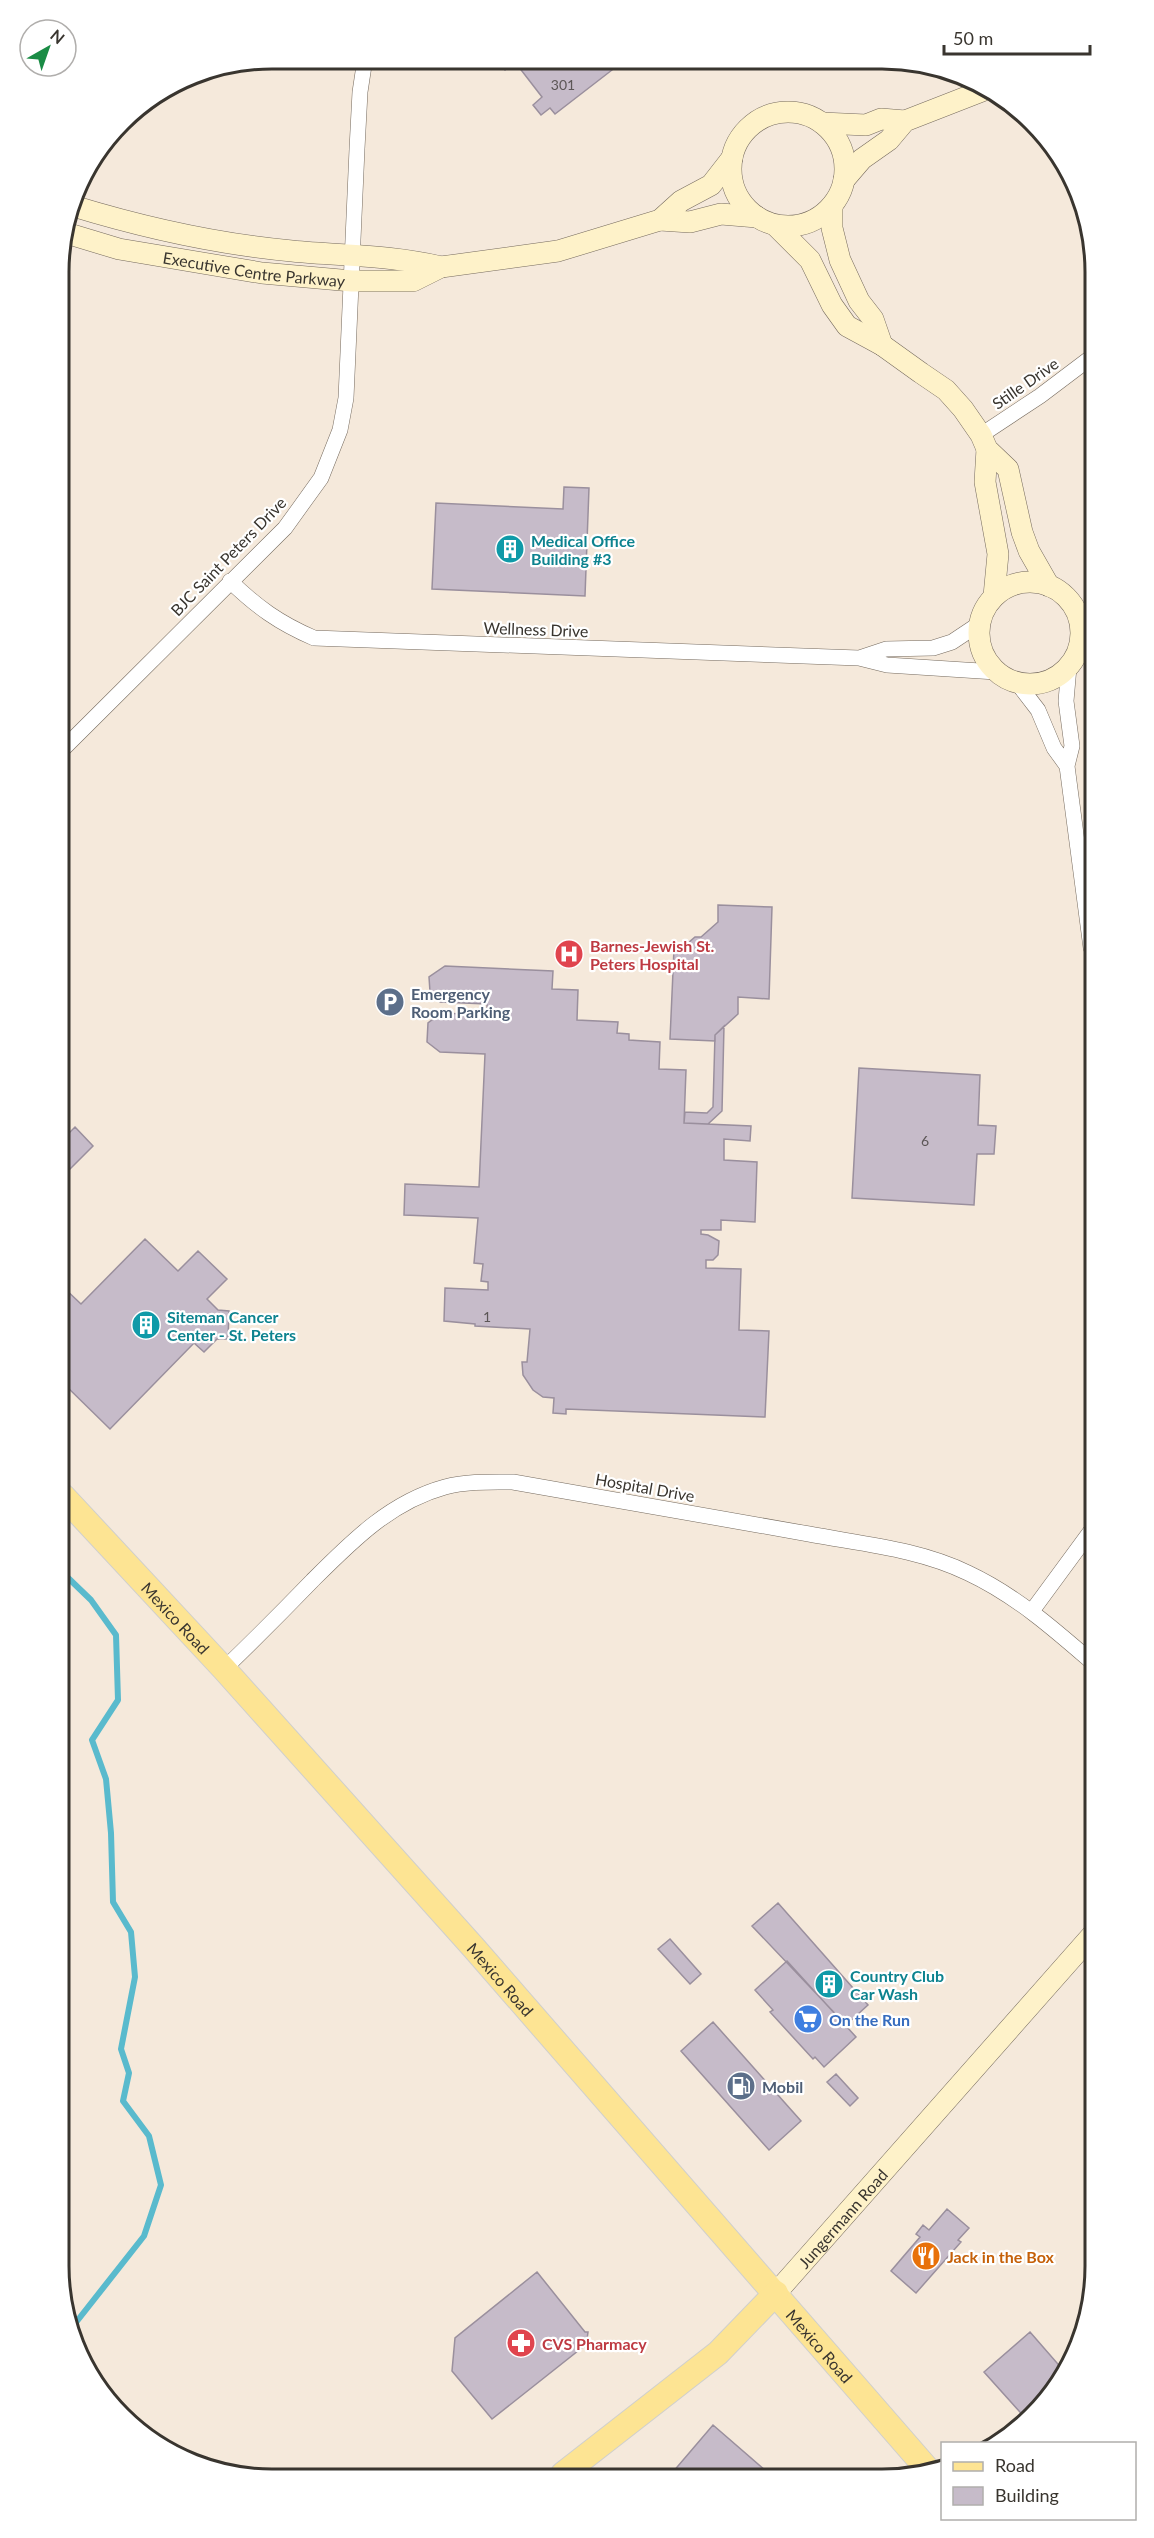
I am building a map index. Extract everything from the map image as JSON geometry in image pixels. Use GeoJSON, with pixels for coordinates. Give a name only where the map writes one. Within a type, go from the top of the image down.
{"type":"FeatureCollection","features":[{"type":"Feature","properties":{"kind":"main road","name":"Mexico Road"},"geometry":{"type":"LineString","coordinates":[[69,1502],[224,1669],[482,1957],[923,2464]]}},
{"type":"Feature","properties":{"kind":"main road","name":"Jungermann Road"},"geometry":{"type":"LineString","coordinates":[[569,2469],[718,2353],[776,2293]]}},
{"type":"Feature","properties":{"kind":"street","name":"BJC Saint Peters Drive"},"geometry":{"type":"LineString","coordinates":[[69,743],[285,528],[321,478],[331,457],[340,430],[345,398],[360,92],[363,69]]}},
{"type":"Feature","properties":{"kind":"street"},"geometry":{"type":"LineString","coordinates":[[844,180],[862,159],[889,140],[906,122],[977,93]]}},
{"type":"Feature","properties":{"kind":"street"},"geometry":{"type":"LineString","coordinates":[[766,221],[801,225],[814,221],[832,206],[841,193],[844,180],[843,154],[838,141],[822,123],[808,116],[796,113],[769,115],[747,130],[739,140],[732,159],[735,191],[742,203],[810,260],[832,305],[847,326],[882,345],[946,390],[963,409],[984,442],[1008,470],[1022,532],[1029,551],[1049,586]]}},
{"type":"Feature","properties":{"kind":"street"},"geometry":{"type":"LineString","coordinates":[[822,123],[866,125],[880,119],[906,122]]}},
{"type":"Feature","properties":{"kind":"street","name":"Executive Centre Parkway"},"geometry":{"type":"LineString","coordinates":[[660,220],[681,201],[711,185],[732,159]]}},
{"type":"Feature","properties":{"kind":"street"},"geometry":{"type":"LineString","coordinates":[[832,206],[832,228],[840,260],[859,301],[873,319],[882,345]]}},
{"type":"Feature","properties":{"kind":"street","name":"Executive Centre Parkway"},"geometry":{"type":"LineString","coordinates":[[80,208],[142,227],[220,242],[292,251],[407,258],[441,267]]}},
{"type":"Feature","properties":{"kind":"street","name":"Executive Centre Parkway"},"geometry":{"type":"LineString","coordinates":[[73,235],[119,249],[262,273],[352,281],[412,282],[441,267],[558,252],[660,220],[690,222],[721,214],[766,221]]}},
{"type":"Feature","properties":{"kind":"street","name":"Stille Drive"},"geometry":{"type":"LineString","coordinates":[[984,442],[1085,362]]}},
{"type":"Feature","properties":{"kind":"street"},"geometry":{"type":"LineString","coordinates":[[984,442],[985,482],[998,554],[994,596]]}},
{"type":"Feature","properties":{"kind":"street","name":"Wellness Drive"},"geometry":{"type":"LineString","coordinates":[[230,581],[256,607],[287,627],[314,638],[859,658],[887,665],[996,672]]}},
{"type":"Feature","properties":{"kind":"street"},"geometry":{"type":"LineString","coordinates":[[1018,684],[1042,684],[1055,679],[1069,667],[1085,639],[1080,621],[1080,603],[1067,598],[1049,586],[1032,582],[1007,587],[994,596],[984,609],[979,624],[978,640],[981,652],[996,672],[1018,684],[1038,710],[1054,748],[1067,766]]}},
{"type":"Feature","properties":{"kind":"street","name":"Wellness Drive"},"geometry":{"type":"LineString","coordinates":[[859,658],[886,649],[933,648],[952,642],[979,624]]}},
{"type":"Feature","properties":{"kind":"street"},"geometry":{"type":"LineString","coordinates":[[1069,667],[1066,701],[1072,746],[1067,766],[1085,908]]}},
{"type":"Feature","properties":{"kind":"street","name":"Hospital Drive"},"geometry":{"type":"LineString","coordinates":[[224,1669],[366,1528],[410,1500],[444,1488],[467,1483],[513,1482],[893,1550],[938,1561],[967,1572],[998,1588],[1032,1611],[1085,1656]]}},
{"type":"Feature","properties":{"kind":"street"},"geometry":{"type":"LineString","coordinates":[[1032,1611],[1085,1538]]}},
{"type":"Feature","properties":{"kind":"street","name":"Jungermann Road"},"geometry":{"type":"LineString","coordinates":[[776,2293],[1085,1943]]}},
{"type":"Feature","properties":{"kind":"building"},"geometry":{"type":"Polygon","coordinates":[[[520,69],[612,70],[555,114],[550,108],[541,115],[533,105],[542,97],[520,69]]]}},
{"type":"Feature","properties":{"kind":"building","name":"Medical Office Building #3"},"geometry":{"type":"Polygon","coordinates":[[[564,487],[589,488],[585,596],[432,589],[436,503],[563,509],[564,487]]]}},
{"type":"Feature","properties":{"kind":"building"},"geometry":{"type":"Polygon","coordinates":[[[718,905],[772,907],[769,999],[738,997],[738,1014],[715,1035],[715,1041],[670,1039],[674,949],[681,949],[695,937],[701,937],[718,922],[718,905]]]}},
{"type":"Feature","properties":{"kind":"building"},"geometry":{"type":"Polygon","coordinates":[[[445,966],[553,971],[552,989],[578,990],[577,1020],[618,1022],[617,1033],[629,1034],[629,1040],[660,1042],[659,1069],[686,1070],[684,1123],[751,1126],[750,1141],[724,1139],[724,1160],[757,1162],[755,1222],[721,1220],[721,1230],[701,1230],[701,1234],[719,1241],[718,1255],[713,1260],[706,1260],[706,1268],[741,1269],[739,1330],[769,1331],[765,1417],[566,1409],[566,1414],[553,1413],[554,1398],[543,1397],[533,1390],[523,1375],[522,1362],[527,1362],[530,1329],[475,1326],[475,1324],[444,1321],[445,1288],[488,1290],[488,1282],[481,1281],[483,1264],[474,1263],[478,1218],[404,1215],[405,1184],[479,1187],[485,1054],[440,1052],[427,1042],[428,1023],[441,1013],[487,1015],[487,1004],[440,1002],[430,992],[429,977],[445,966]]]}},
{"type":"Feature","properties":{"kind":"building"},"geometry":{"type":"Polygon","coordinates":[[[724,1026],[722,1111],[708,1124],[684,1123],[685,1112],[707,1113],[713,1107],[715,1035],[724,1026]]]}},
{"type":"Feature","properties":{"kind":"building"},"geometry":{"type":"Polygon","coordinates":[[[859,1068],[980,1075],[978,1125],[996,1126],[994,1154],[977,1154],[974,1205],[852,1198],[859,1068]]]}},
{"type":"Feature","properties":{"kind":"building"},"geometry":{"type":"Polygon","coordinates":[[[75,1127],[93,1146],[69,1170],[69,1133],[75,1127]]]}},
{"type":"Feature","properties":{"kind":"building","name":"Siteman Cancer Center - St. Peters"},"geometry":{"type":"Polygon","coordinates":[[[145,1239],[178,1271],[198,1251],[227,1279],[207,1299],[218,1310],[229,1311],[228,1339],[217,1339],[204,1352],[194,1343],[110,1429],[69,1389],[69,1293],[81,1304],[145,1239]]]}},
{"type":"Feature","properties":{"kind":"building","name":"Country Club Car Wash"},"geometry":{"type":"Polygon","coordinates":[[[778,1903],[868,2005],[846,2025],[752,1926],[778,1903]]]}},
{"type":"Feature","properties":{"kind":"building"},"geometry":{"type":"Polygon","coordinates":[[[670,1939],[701,1974],[690,1984],[658,1949],[670,1939]]]}},
{"type":"Feature","properties":{"kind":"building","name":"On the Run"},"geometry":{"type":"Polygon","coordinates":[[[787,1961],[856,2037],[824,2067],[815,2057],[813,2059],[770,2012],[773,2010],[755,1990],[787,1961]]]}},
{"type":"Feature","properties":{"kind":"building","name":"Mobil"},"geometry":{"type":"Polygon","coordinates":[[[713,2022],[801,2121],[769,2150],[681,2051],[713,2022]]]}},
{"type":"Feature","properties":{"kind":"building"},"geometry":{"type":"Polygon","coordinates":[[[836,2074],[858,2098],[850,2106],[827,2082],[836,2074]]]}},
{"type":"Feature","properties":{"kind":"building","name":"Jack in the Box"},"geometry":{"type":"Polygon","coordinates":[[[947,2209],[969,2228],[958,2240],[961,2242],[916,2293],[891,2271],[920,2237],[916,2234],[923,2225],[929,2230],[947,2209]]]}},
{"type":"Feature","properties":{"kind":"building","name":"CVS Pharmacy"},"geometry":{"type":"Polygon","coordinates":[[[537,2272],[585,2332],[588,2332],[586,2347],[583,2347],[492,2419],[452,2371],[455,2338],[537,2272]]]}},
{"type":"Feature","properties":{"kind":"building"},"geometry":{"type":"Polygon","coordinates":[[[1030,2332],[1059,2365],[1035,2400],[1021,2414],[984,2372],[1030,2332]]]}},
{"type":"Feature","properties":{"kind":"building"},"geometry":{"type":"Polygon","coordinates":[[[713,2425],[764,2469],[675,2469],[713,2425]]]}},
{"type":"Feature","properties":{"kind":"waterway"},"geometry":{"type":"LineString","coordinates":[[69,1579],[91,1600],[116,1635],[118,1700],[92,1740],[106,1779],[111,1833],[113,1902],[131,1932],[135,1977],[121,2049],[129,2073],[123,2101],[149,2136],[161,2185],[144,2236],[77,2321]]}},
{"type":"Feature","properties":{"kind":"place","name":"Medical Office Building #3"},"geometry":{"type":"Point","coordinates":[510,549]}},
{"type":"Feature","properties":{"kind":"place","name":"Barnes-Jewish St. Peters Hospital"},"geometry":{"type":"Point","coordinates":[569,954]}},
{"type":"Feature","properties":{"kind":"place","name":"Emergency Room Parking"},"geometry":{"type":"Point","coordinates":[390,1002]}},
{"type":"Feature","properties":{"kind":"place","name":"Siteman Cancer Center - St. Peters"},"geometry":{"type":"Point","coordinates":[146,1325]}},
{"type":"Feature","properties":{"kind":"place","name":"Country Club Car Wash"},"geometry":{"type":"Point","coordinates":[829,1984]}},
{"type":"Feature","properties":{"kind":"place","name":"On the Run"},"geometry":{"type":"Point","coordinates":[808,2019]}},
{"type":"Feature","properties":{"kind":"place","name":"Mobil"},"geometry":{"type":"Point","coordinates":[741,2086]}},
{"type":"Feature","properties":{"kind":"place","name":"Jack in the Box"},"geometry":{"type":"Point","coordinates":[926,2256]}},
{"type":"Feature","properties":{"kind":"place","name":"CVS Pharmacy"},"geometry":{"type":"Point","coordinates":[521,2343]}}]}
